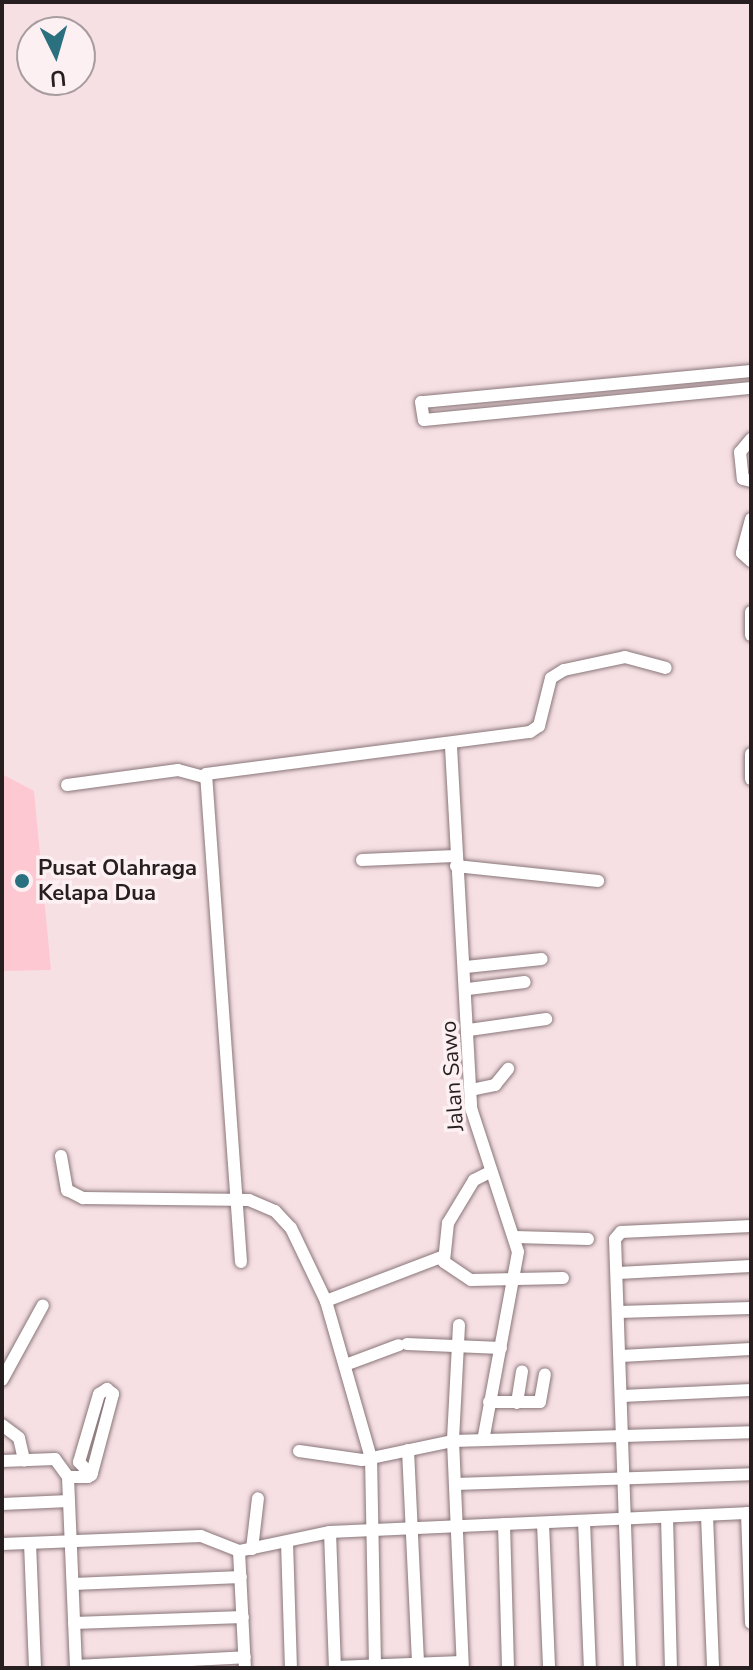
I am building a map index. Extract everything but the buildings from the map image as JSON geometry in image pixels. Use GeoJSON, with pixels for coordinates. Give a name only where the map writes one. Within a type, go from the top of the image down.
{"type":"FeatureCollection","features":[{"type":"Feature","properties":{"kind":"street"},"geometry":{"type":"LineString","coordinates":[[751,371],[421,402],[424,420],[751,388]]}},
{"type":"Feature","properties":{"kind":"street"},"geometry":{"type":"LineString","coordinates":[[751,439],[740,452],[743,479],[751,481]]}},
{"type":"Feature","properties":{"kind":"street"},"geometry":{"type":"LineString","coordinates":[[751,519],[742,553],[751,561]]}},
{"type":"Feature","properties":{"kind":"street"},"geometry":{"type":"LineString","coordinates":[[751,612],[751,633]]}},
{"type":"Feature","properties":{"kind":"street"},"geometry":{"type":"LineString","coordinates":[[67,785],[178,770],[204,777],[224,768],[451,747],[530,732],[539,726],[551,678],[581,661],[625,657],[666,668]]}},
{"type":"Feature","properties":{"kind":"street","name":"Jalan Sawo"},"geometry":{"type":"LineString","coordinates":[[451,747],[455,861],[468,989],[475,1133],[515,1237],[516,1277],[483,1440]]}},
{"type":"Feature","properties":{"kind":"street"},"geometry":{"type":"LineString","coordinates":[[751,754],[751,779]]}},
{"type":"Feature","properties":{"kind":"street"},"geometry":{"type":"LineString","coordinates":[[204,777],[241,1200],[241,1262]]}},
{"type":"Feature","properties":{"kind":"street"},"geometry":{"type":"LineString","coordinates":[[362,860],[455,861],[598,881]]}},
{"type":"Feature","properties":{"kind":"street"},"geometry":{"type":"LineString","coordinates":[[466,967],[542,959]]}},
{"type":"Feature","properties":{"kind":"street"},"geometry":{"type":"LineString","coordinates":[[468,989],[525,982]]}},
{"type":"Feature","properties":{"kind":"street"},"geometry":{"type":"LineString","coordinates":[[469,1030],[546,1019]]}},
{"type":"Feature","properties":{"kind":"street"},"geometry":{"type":"LineString","coordinates":[[471,1090],[495,1085],[508,1069]]}},
{"type":"Feature","properties":{"kind":"street"},"geometry":{"type":"LineString","coordinates":[[61,1156],[67,1190],[83,1198],[241,1200],[275,1211],[291,1228],[326,1301],[348,1364],[371,1458],[375,1665]]}},
{"type":"Feature","properties":{"kind":"street"},"geometry":{"type":"LineString","coordinates":[[441,1257],[463,1193],[490,1172]]}},
{"type":"Feature","properties":{"kind":"street"},"geometry":{"type":"LineString","coordinates":[[630,1668],[615,1239],[621,1232],[751,1226]]}},
{"type":"Feature","properties":{"kind":"street"},"geometry":{"type":"LineString","coordinates":[[515,1237],[588,1239]]}},
{"type":"Feature","properties":{"kind":"street"},"geometry":{"type":"LineString","coordinates":[[326,1301],[441,1257]]}},
{"type":"Feature","properties":{"kind":"street"},"geometry":{"type":"LineString","coordinates":[[441,1257],[471,1280],[563,1278]]}},
{"type":"Feature","properties":{"kind":"street"},"geometry":{"type":"LineString","coordinates":[[618,1273],[751,1266]]}},
{"type":"Feature","properties":{"kind":"street"},"geometry":{"type":"LineString","coordinates":[[2,1380],[43,1305]]}},
{"type":"Feature","properties":{"kind":"street"},"geometry":{"type":"LineString","coordinates":[[619,1312],[751,1308]]}},
{"type":"Feature","properties":{"kind":"street"},"geometry":{"type":"LineString","coordinates":[[330,1532],[335,1668],[462,1665],[453,1441],[459,1325]]}},
{"type":"Feature","properties":{"kind":"street"},"geometry":{"type":"LineString","coordinates":[[348,1364],[403,1344],[501,1348]]}},
{"type":"Feature","properties":{"kind":"street"},"geometry":{"type":"LineString","coordinates":[[621,1356],[751,1349]]}},
{"type":"Feature","properties":{"kind":"street"},"geometry":{"type":"LineString","coordinates":[[517,1403],[522,1371]]}},
{"type":"Feature","properties":{"kind":"street"},"geometry":{"type":"LineString","coordinates":[[489,1402],[540,1402],[545,1374]]}},
{"type":"Feature","properties":{"kind":"street"},"geometry":{"type":"LineString","coordinates":[[107,1389],[113,1394],[91,1475],[79,1467],[99,1394],[107,1389]]}},
{"type":"Feature","properties":{"kind":"street"},"geometry":{"type":"LineString","coordinates":[[622,1396],[751,1390]]}},
{"type":"Feature","properties":{"kind":"street"},"geometry":{"type":"LineString","coordinates":[[3,1423],[19,1438],[24,1460]]}},
{"type":"Feature","properties":{"kind":"street"},"geometry":{"type":"LineString","coordinates":[[89,1430],[103,1435]]}},
{"type":"Feature","properties":{"kind":"street"},"geometry":{"type":"LineString","coordinates":[[299,1451],[371,1458],[453,1441],[751,1432]]}},
{"type":"Feature","properties":{"kind":"street"},"geometry":{"type":"LineString","coordinates":[[408,1450],[418,1664]]}},
{"type":"Feature","properties":{"kind":"street"},"geometry":{"type":"LineString","coordinates":[[2,1461],[55,1459],[68,1477],[76,1667],[245,1663],[241,1577],[258,1498]]}},
{"type":"Feature","properties":{"kind":"street"},"geometry":{"type":"LineString","coordinates":[[455,1484],[751,1474]]}},
{"type":"Feature","properties":{"kind":"street"},"geometry":{"type":"LineString","coordinates":[[68,1477],[91,1475]]}},
{"type":"Feature","properties":{"kind":"street"},"geometry":{"type":"LineString","coordinates":[[2,1504],[69,1501]]}},
{"type":"Feature","properties":{"kind":"street"},"geometry":{"type":"LineString","coordinates":[[2,1544],[201,1536],[246,1550],[330,1532],[749,1513],[751,1623]]}},
{"type":"Feature","properties":{"kind":"street"},"geometry":{"type":"LineString","coordinates":[[707,1516],[713,1668]]}},
{"type":"Feature","properties":{"kind":"street"},"geometry":{"type":"LineString","coordinates":[[667,1517],[671,1668]]}},
{"type":"Feature","properties":{"kind":"street"},"geometry":{"type":"LineString","coordinates":[[584,1521],[590,1668]]}},
{"type":"Feature","properties":{"kind":"street"},"geometry":{"type":"LineString","coordinates":[[543,1523],[549,1668]]}},
{"type":"Feature","properties":{"kind":"street"},"geometry":{"type":"LineString","coordinates":[[504,1524],[508,1668]]}},
{"type":"Feature","properties":{"kind":"street"},"geometry":{"type":"LineString","coordinates":[[287,1542],[291,1668]]}},
{"type":"Feature","properties":{"kind":"street"},"geometry":{"type":"LineString","coordinates":[[30,1543],[35,1668]]}},
{"type":"Feature","properties":{"kind":"street"},"geometry":{"type":"LineString","coordinates":[[73,1584],[241,1577]]}},
{"type":"Feature","properties":{"kind":"street"},"geometry":{"type":"LineString","coordinates":[[74,1623],[243,1617]]}},
{"type":"Feature","properties":{"kind":"shaded area","name":"Pusat Olahraga Kelapa Dua"},"geometry":{"type":"Polygon","coordinates":[[[2,774],[34,791],[51,970],[2,971],[2,774]]]}},
{"type":"Feature","properties":{"kind":"place","name":"Pusat Olahraga Kelapa Dua"},"geometry":{"type":"Point","coordinates":[22,881]}}]}
